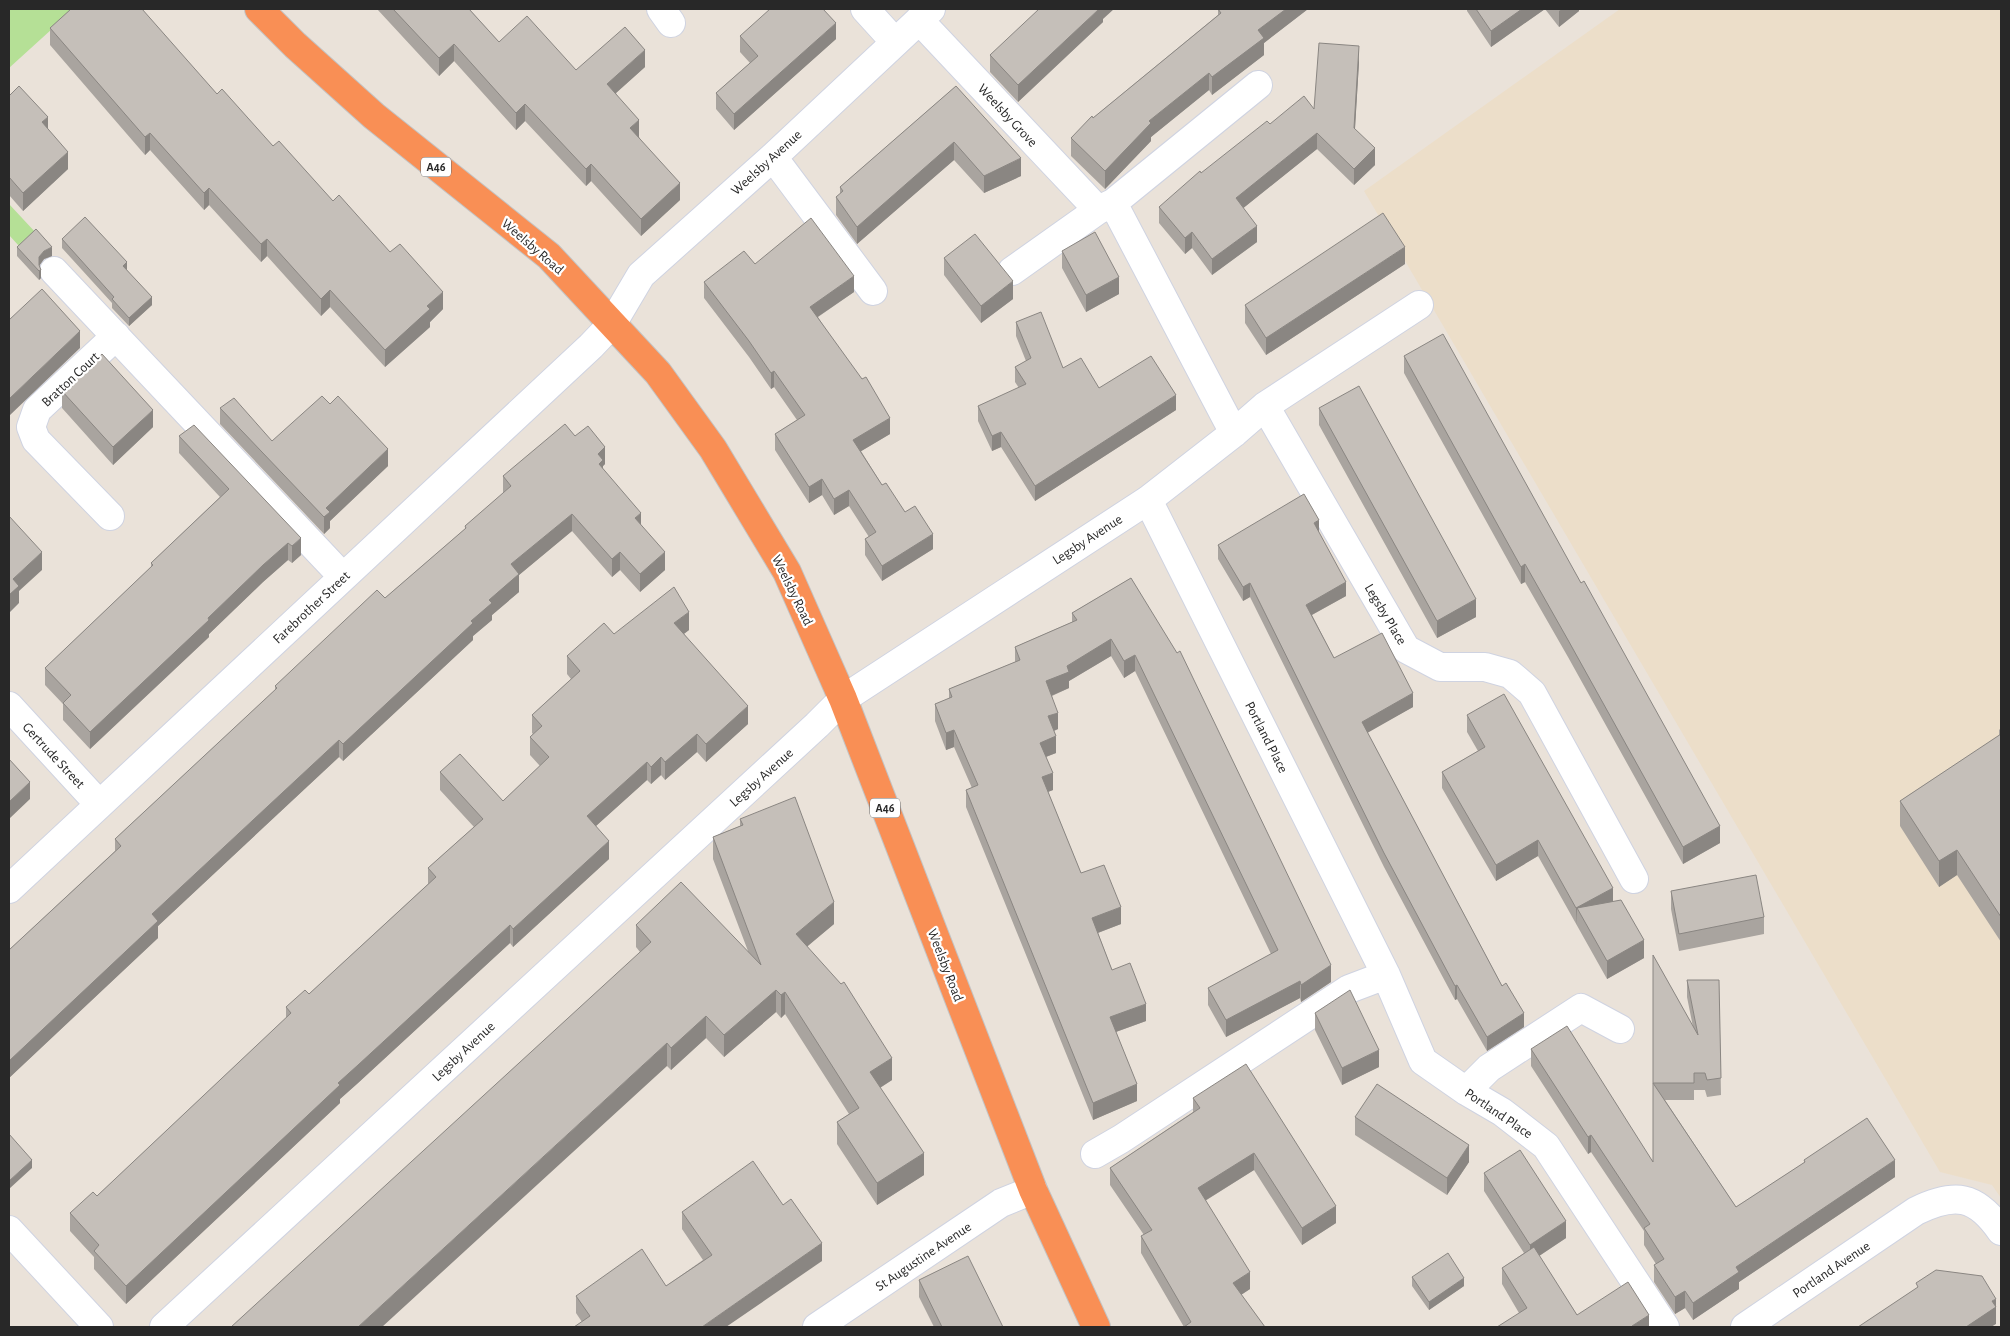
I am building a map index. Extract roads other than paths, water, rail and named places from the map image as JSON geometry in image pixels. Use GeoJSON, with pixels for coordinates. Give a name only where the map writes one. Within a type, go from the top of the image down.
{"type":"FeatureCollection","features":[{"type":"Feature","properties":{"kind":"highway","name":"Weelsby Road"},"geometry":{"type":"LineString","coordinates":[[260,9],[295,44],[374,116],[549,256],[658,373],[713,449],[787,572],[843,699],[1033,1190],[1096,1327]]}},
{"type":"Feature","properties":{"kind":"street"},"geometry":{"type":"LineString","coordinates":[[865,9],[895,42]]}},
{"type":"Feature","properties":{"kind":"street","name":"Weelsby Avenue"},"geometry":{"type":"LineString","coordinates":[[612,324],[641,275],[773,157],[925,14]]}},
{"type":"Feature","properties":{"kind":"street","name":"Weelsby Grove"},"geometry":{"type":"LineString","coordinates":[[925,14],[1105,206],[1234,433]]}},
{"type":"Feature","properties":{"kind":"street"},"geometry":{"type":"LineString","coordinates":[[1012,271],[1105,206],[1258,85]]}},
{"type":"Feature","properties":{"kind":"street"},"geometry":{"type":"LineString","coordinates":[[773,157],[873,291]]}},
{"type":"Feature","properties":{"kind":"street"},"geometry":{"type":"LineString","coordinates":[[54,271],[343,577]]}},
{"type":"Feature","properties":{"kind":"street","name":"Legsby Avenue"},"geometry":{"type":"LineString","coordinates":[[164,1327],[843,699],[1148,500],[1234,433],[1265,406],[1419,305]]}},
{"type":"Feature","properties":{"kind":"street","name":"Farebrother Street"},"geometry":{"type":"LineString","coordinates":[[9,889],[612,324]]}},
{"type":"Feature","properties":{"kind":"street","name":"Bratton Court"},"geometry":{"type":"LineString","coordinates":[[110,516],[36,440],[31,427],[37,410],[116,336]]}},
{"type":"Feature","properties":{"kind":"street","name":"Legsby Place"},"geometry":{"type":"LineString","coordinates":[[1265,406],[1406,649],[1440,667],[1485,667],[1510,674],[1532,693],[1634,879]]}},
{"type":"Feature","properties":{"kind":"street","name":"Portland Place"},"geometry":{"type":"LineString","coordinates":[[1148,500],[1386,975],[1423,1061],[1466,1091],[1502,1112],[1546,1146],[1665,1327]]}},
{"type":"Feature","properties":{"kind":"street","name":"Gertrude Street"},"geometry":{"type":"LineString","coordinates":[[9,706],[99,804]]}},
{"type":"Feature","properties":{"kind":"street"},"geometry":{"type":"LineString","coordinates":[[1095,1154],[1121,1139],[1349,989],[1386,975]]}},
{"type":"Feature","properties":{"kind":"street"},"geometry":{"type":"LineString","coordinates":[[1466,1091],[1488,1068],[1581,1008],[1620,1029]]}},
{"type":"Feature","properties":{"kind":"street","name":"St Augustine Avenue"},"geometry":{"type":"LineString","coordinates":[[817,1327],[1001,1203],[1033,1190]]}},
{"type":"Feature","properties":{"kind":"street","name":"Portland Avenue"},"geometry":{"type":"LineString","coordinates":[[1745,1327],[1916,1211],[1934,1202],[1955,1198],[1975,1205],[1991,1216],[2001,1231]]}},
{"type":"Feature","properties":{"kind":"street"},"geometry":{"type":"LineString","coordinates":[[9,1230],[99,1327]]}}]}
